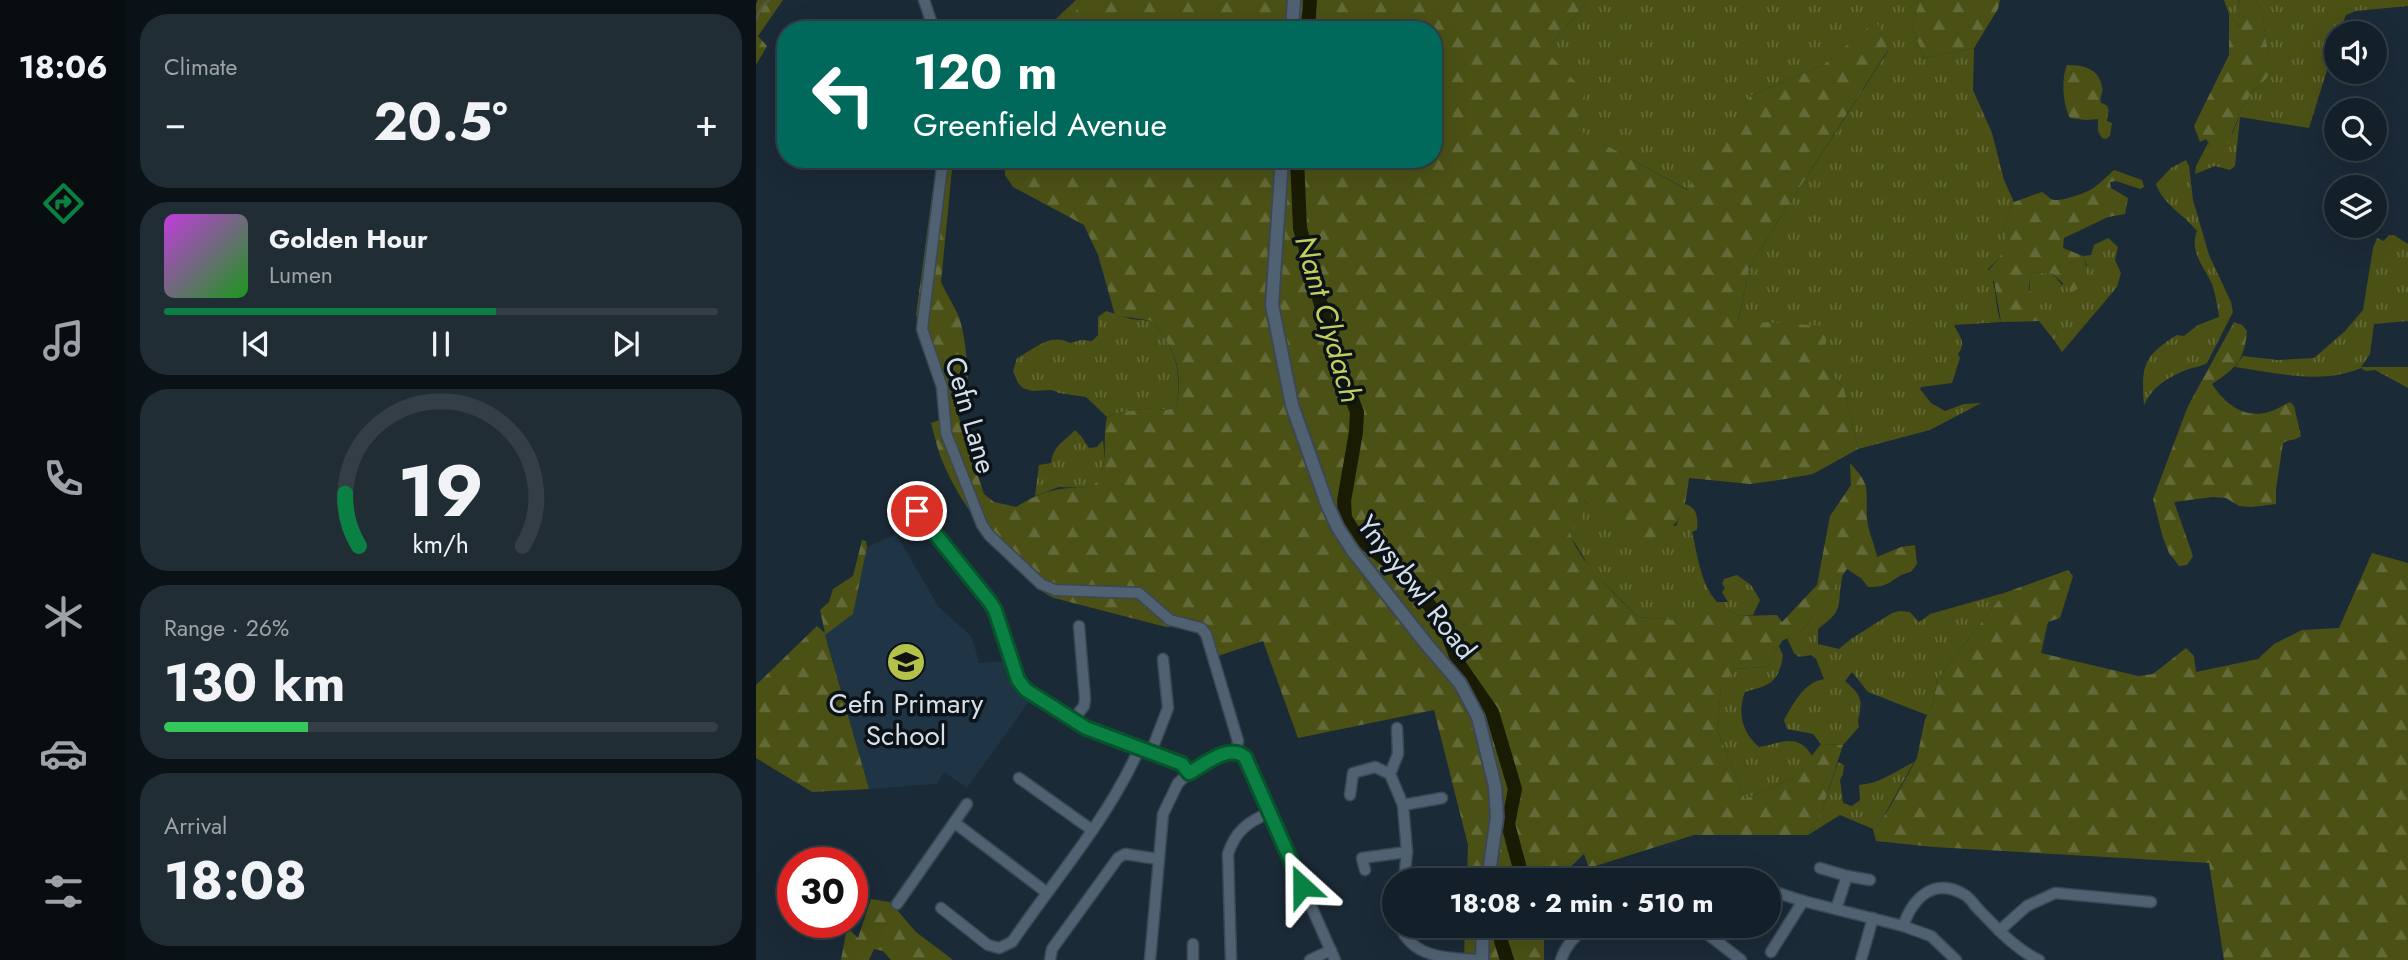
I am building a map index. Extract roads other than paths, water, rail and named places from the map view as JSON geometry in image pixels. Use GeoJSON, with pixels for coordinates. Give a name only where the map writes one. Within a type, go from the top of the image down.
{"type":"FeatureCollection","features":[{"type":"Feature","properties":{"kind":"main road"},"geometry":{"type":"LineString","coordinates":[[1293,21],[1294,0]]}},
{"type":"Feature","properties":{"kind":"main road","name":"Ynysybwl Road"},"geometry":{"type":"LineString","coordinates":[[1281,168],[1272,305],[1292,405],[1326,503],[1338,528],[1419,636],[1460,684],[1478,717],[1496,796],[1497,817],[1490,868]]}},
{"type":"Feature","properties":{"kind":"main road"},"geometry":{"type":"LineString","coordinates":[[1482,960],[1483,938]]}},
{"type":"Feature","properties":{"kind":"street"},"geometry":{"type":"LineString","coordinates":[[924,0],[931,21]]}},
{"type":"Feature","properties":{"kind":"street","name":"Cefn Lane"},"geometry":{"type":"LineString","coordinates":[[942,168],[922,328],[943,387],[946,433],[982,525],[989,535],[1041,584],[1055,590],[1139,593],[1170,620],[1201,628],[1206,634],[1238,741],[1236,752],[1245,757],[1333,955]]}},
{"type":"Feature","properties":{"kind":"street"},"geometry":{"type":"LineString","coordinates":[[917,511],[995,610],[1021,686],[1099,734],[1182,764],[1189,773]]}},
{"type":"Feature","properties":{"kind":"street"},"geometry":{"type":"LineString","coordinates":[[1073,720],[1084,706],[1085,699],[1079,626]]}},
{"type":"Feature","properties":{"kind":"street"},"geometry":{"type":"LineString","coordinates":[[1151,752],[1168,708],[1163,659]]}},
{"type":"Feature","properties":{"kind":"street"},"geometry":{"type":"LineString","coordinates":[[1390,774],[1398,754],[1397,728]]}},
{"type":"Feature","properties":{"kind":"street"},"geometry":{"type":"LineString","coordinates":[[941,908],[988,945],[999,948],[1012,942],[1092,830],[1129,773],[1139,749]]}},
{"type":"Feature","properties":{"kind":"street"},"geometry":{"type":"LineString","coordinates":[[1150,960],[1163,814],[1178,783],[1189,773],[1227,752],[1236,752]]}},
{"type":"Feature","properties":{"kind":"street"},"geometry":{"type":"LineString","coordinates":[[1350,795],[1353,773],[1375,767],[1390,774],[1403,805],[1407,852],[1405,868]]}},
{"type":"Feature","properties":{"kind":"street"},"geometry":{"type":"LineString","coordinates":[[1019,778],[1092,830]]}},
{"type":"Feature","properties":{"kind":"street"},"geometry":{"type":"LineString","coordinates":[[1403,805],[1439,801]]}},
{"type":"Feature","properties":{"kind":"street"},"geometry":{"type":"LineString","coordinates":[[897,904],[967,804]]}},
{"type":"Feature","properties":{"kind":"street"},"geometry":{"type":"LineString","coordinates":[[1231,960],[1228,854],[1239,830],[1269,813]]}},
{"type":"Feature","properties":{"kind":"street"},"geometry":{"type":"LineString","coordinates":[[955,822],[1046,892]]}},
{"type":"Feature","properties":{"kind":"street"},"geometry":{"type":"LineString","coordinates":[[1365,870],[1362,858],[1383,853],[1407,852]]}},
{"type":"Feature","properties":{"kind":"street"},"geometry":{"type":"LineString","coordinates":[[1050,960],[1052,949],[1118,858],[1125,854],[1158,859]]}},
{"type":"Feature","properties":{"kind":"street"},"geometry":{"type":"LineString","coordinates":[[1820,868],[1870,880]]}},
{"type":"Feature","properties":{"kind":"street"},"geometry":{"type":"LineString","coordinates":[[1836,909],[1847,876]]}},
{"type":"Feature","properties":{"kind":"street"},"geometry":{"type":"LineString","coordinates":[[1903,926],[1910,908],[1925,892],[1945,888],[1965,895],[1999,931],[2039,960]]}},
{"type":"Feature","properties":{"kind":"street"},"geometry":{"type":"LineString","coordinates":[[1999,931],[2027,906],[2055,893],[2151,902]]}},
{"type":"Feature","properties":{"kind":"street"},"geometry":{"type":"LineString","coordinates":[[1781,894],[1931,936],[1956,960]]}},
{"type":"Feature","properties":{"kind":"street"},"geometry":{"type":"LineString","coordinates":[[1771,952],[1803,901]]}},
{"type":"Feature","properties":{"kind":"street"},"geometry":{"type":"LineString","coordinates":[[1861,960],[1873,918]]}},
{"type":"Feature","properties":{"kind":"street"},"geometry":{"type":"LineString","coordinates":[[1406,938],[1414,947],[1435,958],[1482,960]]}},
{"type":"Feature","properties":{"kind":"street"},"geometry":{"type":"LineString","coordinates":[[1561,960],[1575,938]]}},
{"type":"Feature","properties":{"kind":"street"},"geometry":{"type":"LineString","coordinates":[[1713,938],[1741,960]]}},
{"type":"Feature","properties":{"kind":"street"},"geometry":{"type":"LineString","coordinates":[[1193,944],[1193,960]]}},
{"type":"Feature","properties":{"kind":"street"},"geometry":{"type":"LineString","coordinates":[[1310,960],[1333,955]]}},
{"type":"Feature","properties":{"kind":"waterway"},"geometry":{"type":"LineString","coordinates":[[756,20],[762,6],[769,0]]}},
{"type":"Feature","properties":{"kind":"waterway","name":"Nant Clydach"},"geometry":{"type":"LineString","coordinates":[[1309,21],[1310,0]]}},
{"type":"Feature","properties":{"kind":"waterway","name":"Nant Clydach"},"geometry":{"type":"LineString","coordinates":[[1297,168],[1300,228],[1334,353],[1357,412],[1344,501],[1345,518],[1356,536],[1410,579],[1444,625],[1460,666],[1492,712],[1515,789],[1508,824],[1520,868]]}},
{"type":"Feature","properties":{"kind":"waterway","name":"Nant Clydach"},"geometry":{"type":"LineString","coordinates":[[1502,938],[1507,960]]}},
{"type":"Feature","properties":{"kind":"place","name":"Cefn Primary School"},"geometry":{"type":"Point","coordinates":[906,662]}}]}
